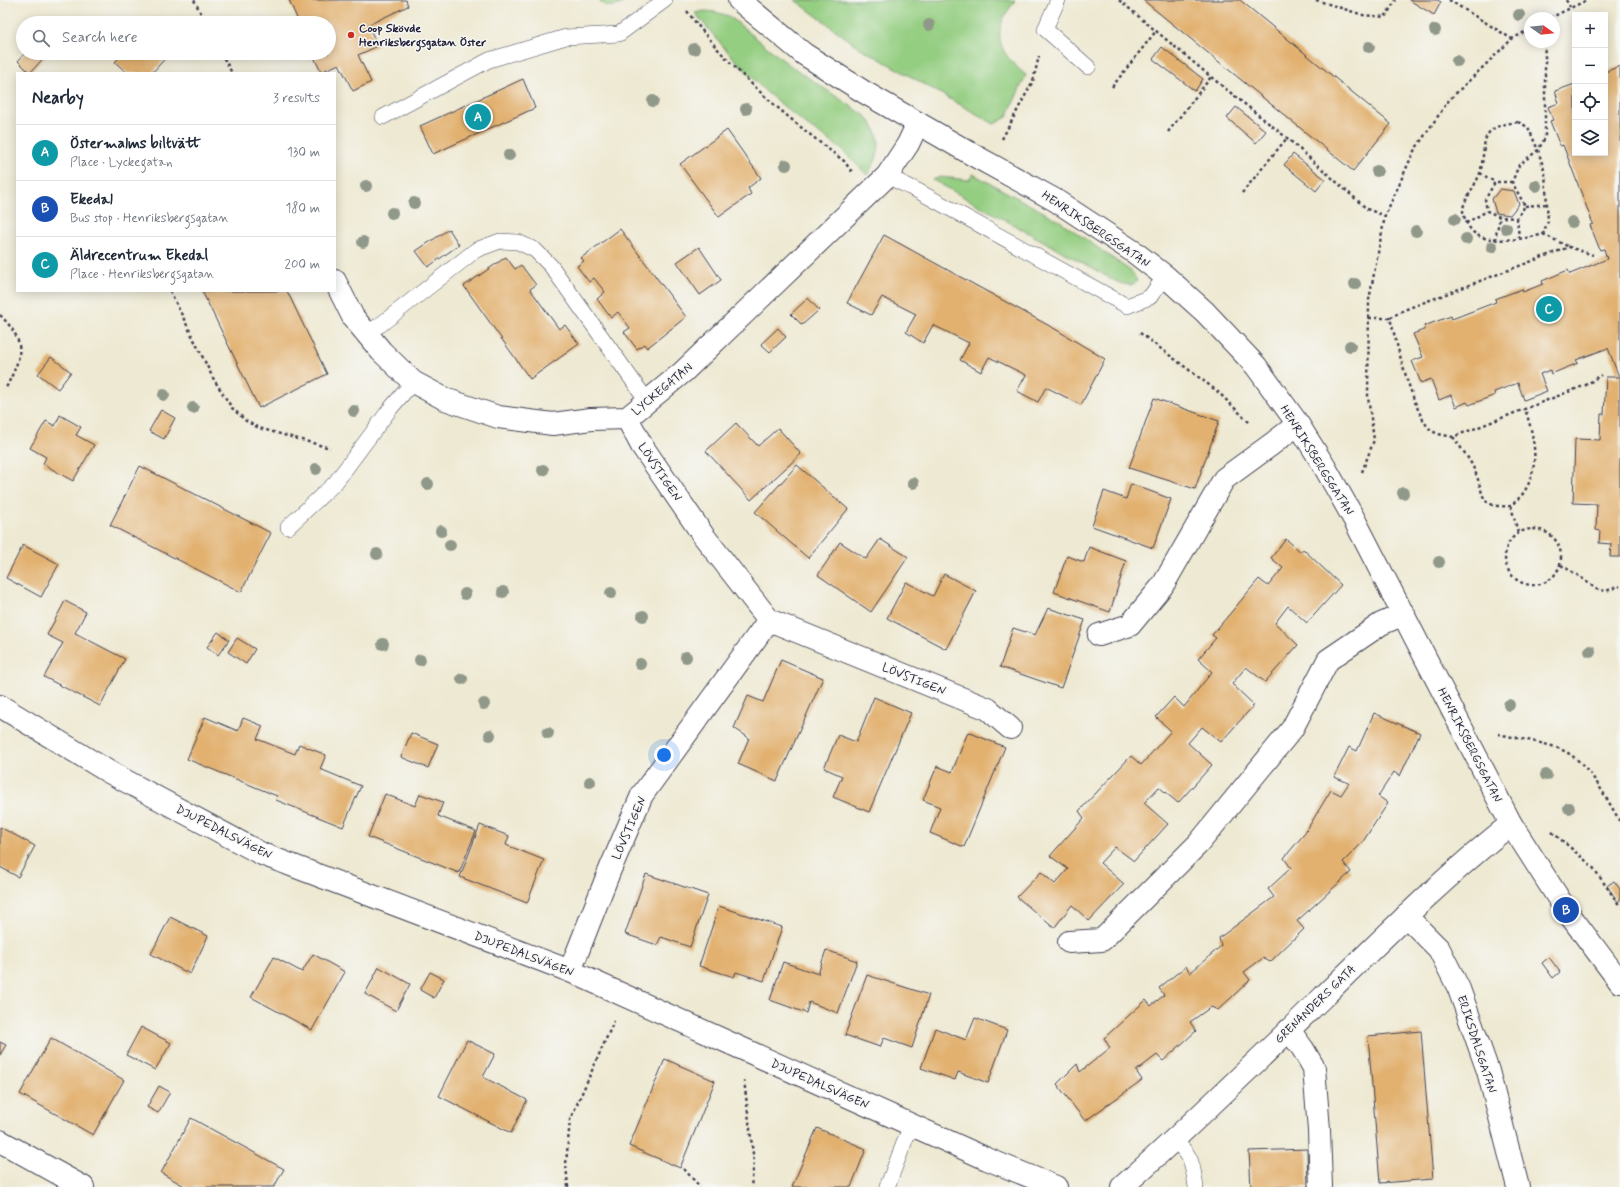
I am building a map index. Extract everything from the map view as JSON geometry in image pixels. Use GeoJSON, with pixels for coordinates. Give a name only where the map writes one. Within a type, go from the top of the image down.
{"type":"FeatureCollection","features":[{"type":"Feature","properties":{"kind":"street","name":"HENRIKSBERGSGATAN"},"geometry":{"type":"LineString","coordinates":[[739,0],[804,54],[864,92],[1055,200],[1134,252],[1165,276],[1205,312],[1256,366],[1298,424],[1323,464],[1354,519],[1511,824],[1566,910],[1620,982]]}},
{"type":"Feature","properties":{"kind":"street","name":"LYCKEGATAN"},"geometry":{"type":"LineString","coordinates":[[336,283],[353,317],[380,351],[414,382],[445,399],[498,417],[553,424],[591,419],[627,418],[683,372],[888,176],[908,144],[918,123]]}},
{"type":"Feature","properties":{"kind":"street","name":"LÖVSTIGEN"},"geometry":{"type":"LineString","coordinates":[[627,418],[642,446],[703,535],[768,620],[988,709],[1010,728]]}},
{"type":"Feature","properties":{"kind":"street"},"geometry":{"type":"LineString","coordinates":[[1100,635],[1130,625],[1163,585],[1224,479],[1298,424]]}},
{"type":"Feature","properties":{"kind":"street"},"geometry":{"type":"LineString","coordinates":[[1069,942],[1102,940],[1199,843],[1292,728],[1328,660],[1381,624],[1404,614]]}},
{"type":"Feature","properties":{"kind":"street","name":"LÖVSTIGEN"},"geometry":{"type":"LineString","coordinates":[[570,971],[609,872],[642,795],[768,620]]}},
{"type":"Feature","properties":{"kind":"street","name":"DJUPEDALSVÄGEN"},"geometry":{"type":"LineString","coordinates":[[0,706],[109,772],[262,854],[570,971],[987,1159],[1056,1187]]}},
{"type":"Feature","properties":{"kind":"street","name":"GRENANDERS GATA"},"geometry":{"type":"LineString","coordinates":[[1122,1187],[1174,1140],[1406,916],[1488,842],[1511,824]]}},
{"type":"Feature","properties":{"kind":"street","name":"ERIKSDALSGATAN"},"geometry":{"type":"LineString","coordinates":[[1406,916],[1439,949],[1459,989],[1488,1071],[1518,1187]]}},
{"type":"Feature","properties":{"kind":"street"},"geometry":{"type":"LineString","coordinates":[[1289,1030],[1303,1049],[1314,1068],[1319,1130],[1321,1187]]}},
{"type":"Feature","properties":{"kind":"street"},"geometry":{"type":"LineString","coordinates":[[0,1141],[83,1187]]}},
{"type":"Feature","properties":{"kind":"lane"},"geometry":{"type":"LineString","coordinates":[[383,117],[489,60],[566,37],[619,34],[665,0]]}},
{"type":"Feature","properties":{"kind":"lane"},"geometry":{"type":"LineString","coordinates":[[1058,0],[1045,28],[1088,67]]}},
{"type":"Feature","properties":{"kind":"lane"},"geometry":{"type":"LineString","coordinates":[[888,176],[918,191],[1126,306],[1150,297],[1165,276]]}},
{"type":"Feature","properties":{"kind":"lane"},"geometry":{"type":"LineString","coordinates":[[366,333],[380,325],[476,250],[500,241],[518,242],[535,250],[551,266],[648,402]]}},
{"type":"Feature","properties":{"kind":"lane"},"geometry":{"type":"LineString","coordinates":[[288,527],[335,483],[390,409],[414,382]]}},
{"type":"Feature","properties":{"kind":"lane"},"geometry":{"type":"LineString","coordinates":[[887,1187],[911,1125]]}},
{"type":"Feature","properties":{"kind":"lane"},"geometry":{"type":"LineString","coordinates":[[1174,1140],[1186,1151],[1192,1160],[1196,1187]]}},
{"type":"Feature","properties":{"kind":"path"},"geometry":{"type":"LineString","coordinates":[[194,0],[202,16]]}},
{"type":"Feature","properties":{"kind":"path"},"geometry":{"type":"LineString","coordinates":[[1119,0],[1287,138],[1367,209],[1385,216]]}},
{"type":"Feature","properties":{"kind":"path"},"geometry":{"type":"LineString","coordinates":[[1316,0],[1325,1],[1363,15],[1385,17],[1396,0]]}},
{"type":"Feature","properties":{"kind":"path"},"geometry":{"type":"LineString","coordinates":[[1449,0],[1512,39]]}},
{"type":"Feature","properties":{"kind":"path"},"geometry":{"type":"LineString","coordinates":[[1566,0],[1570,7]]}},
{"type":"Feature","properties":{"kind":"path"},"geometry":{"type":"LineString","coordinates":[[1560,12],[1587,0]]}},
{"type":"Feature","properties":{"kind":"path"},"geometry":{"type":"LineString","coordinates":[[691,17],[757,91],[844,161],[853,173]]}},
{"type":"Feature","properties":{"kind":"path"},"geometry":{"type":"LineString","coordinates":[[1001,140],[1033,81],[1045,28]]}},
{"type":"Feature","properties":{"kind":"path"},"geometry":{"type":"LineString","coordinates":[[1112,87],[1156,31]]}},
{"type":"Feature","properties":{"kind":"path"},"geometry":{"type":"LineString","coordinates":[[1362,472],[1374,440],[1368,397],[1369,318],[1370,300],[1385,216],[1414,151],[1449,100],[1512,39],[1524,32]]}},
{"type":"Feature","properties":{"kind":"path"},"geometry":{"type":"LineString","coordinates":[[1525,206],[1512,182],[1519,164],[1538,150],[1546,138],[1544,48]]}},
{"type":"Feature","properties":{"kind":"path"},"geometry":{"type":"LineString","coordinates":[[226,60],[232,72]]}},
{"type":"Feature","properties":{"kind":"path"},"geometry":{"type":"LineString","coordinates":[[1168,132],[1211,77]]}},
{"type":"Feature","properties":{"kind":"path"},"geometry":{"type":"LineString","coordinates":[[1543,234],[1548,221],[1545,173],[1538,150],[1528,127],[1518,122],[1502,124],[1489,132],[1483,143],[1480,173],[1463,208],[1466,224],[1479,236],[1495,240],[1534,237],[1543,234],[1569,246],[1593,254]]}},
{"type":"Feature","properties":{"kind":"path"},"geometry":{"type":"LineString","coordinates":[[1242,193],[1287,138]]}},
{"type":"Feature","properties":{"kind":"path"},"geometry":{"type":"LineString","coordinates":[[1480,173],[1495,182],[1512,182]]}},
{"type":"Feature","properties":{"kind":"path"},"geometry":{"type":"LineString","coordinates":[[1487,211],[1485,200],[1495,182]]}},
{"type":"Feature","properties":{"kind":"path"},"geometry":{"type":"LineString","coordinates":[[1525,206],[1546,204]]}},
{"type":"Feature","properties":{"kind":"path"},"geometry":{"type":"LineString","coordinates":[[1519,238],[1517,218],[1525,206]]}},
{"type":"Feature","properties":{"kind":"path"},"geometry":{"type":"LineString","coordinates":[[1466,224],[1487,211]]}},
{"type":"Feature","properties":{"kind":"path"},"geometry":{"type":"LineString","coordinates":[[1487,211],[1500,217],[1517,218]]}},
{"type":"Feature","properties":{"kind":"path"},"geometry":{"type":"LineString","coordinates":[[1495,240],[1500,217]]}},
{"type":"Feature","properties":{"kind":"path"},"geometry":{"type":"LineString","coordinates":[[1369,318],[1390,318],[1404,310],[1569,246]]}},
{"type":"Feature","properties":{"kind":"path"},"geometry":{"type":"LineString","coordinates":[[170,292],[213,378],[232,408],[246,421],[259,428],[356,455]]}},
{"type":"Feature","properties":{"kind":"path"},"geometry":{"type":"LineString","coordinates":[[0,315],[11,326],[20,343],[19,359],[5,390]]}},
{"type":"Feature","properties":{"kind":"path"},"geometry":{"type":"LineString","coordinates":[[1390,318],[1420,416],[1429,429],[1439,434],[1453,437],[1586,385],[1601,375]]}},
{"type":"Feature","properties":{"kind":"path"},"geometry":{"type":"LineString","coordinates":[[1140,333],[1217,391],[1255,428]]}},
{"type":"Feature","properties":{"kind":"path"},"geometry":{"type":"LineString","coordinates":[[1453,437],[1476,474],[1482,496],[1488,502],[1499,507],[1511,506],[1524,492],[1532,473],[1536,454],[1532,432],[1525,409]]}},
{"type":"Feature","properties":{"kind":"path"},"geometry":{"type":"LineString","coordinates":[[1511,506],[1518,533]]}},
{"type":"Feature","properties":{"kind":"path"},"geometry":{"type":"LineString","coordinates":[[1537,528],[1554,537],[1560,546],[1562,555],[1561,565],[1556,574],[1549,581],[1540,585],[1525,584],[1512,576],[1507,568],[1505,558],[1506,549],[1510,540],[1518,533],[1527,529],[1537,528]]}},
{"type":"Feature","properties":{"kind":"path"},"geometry":{"type":"LineString","coordinates":[[1561,565],[1596,589],[1606,591],[1620,586]]}},
{"type":"Feature","properties":{"kind":"path"},"geometry":{"type":"LineString","coordinates":[[1496,739],[1492,732],[1555,747],[1575,758],[1591,774],[1620,821]]}},
{"type":"Feature","properties":{"kind":"path"},"geometry":{"type":"LineString","coordinates":[[1547,828],[1592,866],[1620,906]]}},
{"type":"Feature","properties":{"kind":"path"},"geometry":{"type":"LineString","coordinates":[[568,1187],[566,1164],[570,1120],[616,1018]]}},
{"type":"Feature","properties":{"kind":"path"},"geometry":{"type":"LineString","coordinates":[[744,1078],[754,1162],[751,1187]]}},
{"type":"Feature","properties":{"kind":"path"},"geometry":{"type":"LineString","coordinates":[[684,1169],[700,1187]]}},
{"type":"Feature","properties":{"kind":"green space"},"geometry":{"type":"Polygon","coordinates":[[[600,0],[629,0],[618,5],[608,6],[601,3],[600,0]]]}},
{"type":"Feature","properties":{"kind":"green space"},"geometry":{"type":"Polygon","coordinates":[[[795,0],[1015,0],[1002,22],[1000,38],[1002,46],[1009,58],[1026,75],[1007,117],[994,124],[857,46],[795,0]]]}},
{"type":"Feature","properties":{"kind":"green space"},"geometry":{"type":"Polygon","coordinates":[[[705,11],[729,16],[788,64],[867,117],[876,132],[879,146],[876,160],[867,175],[840,148],[808,126],[765,91],[726,50],[695,13],[705,11]]]}},
{"type":"Feature","properties":{"kind":"green space"},"geometry":{"type":"Polygon","coordinates":[[[973,174],[1060,221],[1132,272],[1137,281],[1130,285],[1117,282],[933,180],[940,177],[969,180],[973,174]]]}},
{"type":"Feature","properties":{"kind":"building","name":"Coop Skövde Henriksbergsgatan Öster"},"geometry":{"type":"Polygon","coordinates":[[[289,0],[406,0],[408,6],[368,25],[378,46],[358,55],[371,82],[353,91],[339,64],[321,72],[315,60],[336,60],[336,16],[296,16],[289,0]]]}},
{"type":"Feature","properties":{"kind":"building"},"geometry":{"type":"Polygon","coordinates":[[[1143,0],[1240,0],[1391,124],[1353,171],[1143,0]]]}},
{"type":"Feature","properties":{"kind":"building"},"geometry":{"type":"Polygon","coordinates":[[[1409,0],[1437,0],[1441,2],[1434,15],[1409,0]]]}},
{"type":"Feature","properties":{"kind":"building"},"geometry":{"type":"Polygon","coordinates":[[[1162,47],[1203,79],[1195,91],[1153,59],[1162,47]]]}},
{"type":"Feature","properties":{"kind":"building"},"geometry":{"type":"Polygon","coordinates":[[[42,60],[31,72],[29,72],[18,61],[42,60]]]}},
{"type":"Feature","properties":{"kind":"building"},"geometry":{"type":"Polygon","coordinates":[[[117,60],[164,60],[153,72],[126,72],[115,62],[117,60]]]}},
{"type":"Feature","properties":{"kind":"building"},"geometry":{"type":"Polygon","coordinates":[[[1620,66],[1620,557],[1610,557],[1611,544],[1599,543],[1600,531],[1596,530],[1597,504],[1573,503],[1575,439],[1600,440],[1601,414],[1604,414],[1606,377],[1619,377],[1608,348],[1576,360],[1578,363],[1551,374],[1550,370],[1540,374],[1547,391],[1524,400],[1518,383],[1494,392],[1495,395],[1469,405],[1467,402],[1456,407],[1451,395],[1439,400],[1431,379],[1421,383],[1412,361],[1423,357],[1413,334],[1426,329],[1424,326],[1451,316],[1452,319],[1496,302],[1495,299],[1522,289],[1523,292],[1543,284],[1542,281],[1568,270],[1570,274],[1607,259],[1604,249],[1600,250],[1590,225],[1593,224],[1563,145],[1560,146],[1550,121],[1553,120],[1548,107],[1559,103],[1555,91],[1572,85],[1572,156],[1608,156],[1608,71],[1620,66]]]}},
{"type":"Feature","properties":{"kind":"building"},"geometry":{"type":"Polygon","coordinates":[[[523,79],[535,108],[433,154],[420,126],[523,79]]]}},
{"type":"Feature","properties":{"kind":"building"},"geometry":{"type":"Polygon","coordinates":[[[1236,107],[1266,131],[1256,143],[1227,118],[1236,107]]]}},
{"type":"Feature","properties":{"kind":"building"},"geometry":{"type":"Polygon","coordinates":[[[727,130],[761,178],[748,188],[751,194],[719,217],[680,164],[727,130]]]}},
{"type":"Feature","properties":{"kind":"building"},"geometry":{"type":"Polygon","coordinates":[[[1293,154],[1325,179],[1316,191],[1284,165],[1293,154]]]}},
{"type":"Feature","properties":{"kind":"building"},"geometry":{"type":"Polygon","coordinates":[[[1500,189],[1514,191],[1519,204],[1510,215],[1496,213],[1492,199],[1500,189]]]}},
{"type":"Feature","properties":{"kind":"building"},"geometry":{"type":"Polygon","coordinates":[[[449,229],[459,245],[428,267],[416,251],[449,229]]]}},
{"type":"Feature","properties":{"kind":"building"},"geometry":{"type":"Polygon","coordinates":[[[620,229],[686,317],[647,348],[644,344],[637,349],[624,332],[630,328],[618,312],[611,318],[597,299],[605,292],[594,278],[589,282],[577,266],[584,261],[581,258],[620,229]]]}},
{"type":"Feature","properties":{"kind":"building"},"geometry":{"type":"Polygon","coordinates":[[[884,235],[1055,329],[1105,359],[1081,405],[1046,387],[1038,402],[1017,391],[1026,375],[989,357],[981,372],[960,360],[969,343],[933,325],[923,343],[906,332],[916,314],[882,297],[871,315],[847,303],[884,235]]]}},
{"type":"Feature","properties":{"kind":"building"},"geometry":{"type":"Polygon","coordinates":[[[699,247],[721,280],[700,295],[677,262],[699,247]]]}},
{"type":"Feature","properties":{"kind":"building"},"geometry":{"type":"Polygon","coordinates":[[[506,257],[515,269],[521,265],[536,285],[530,289],[559,329],[565,325],[579,344],[530,379],[464,286],[506,257]]]}},
{"type":"Feature","properties":{"kind":"building"},"geometry":{"type":"Polygon","coordinates":[[[202,292],[287,292],[327,374],[259,408],[202,292]]]}},
{"type":"Feature","properties":{"kind":"building"},"geometry":{"type":"Polygon","coordinates":[[[808,298],[819,310],[802,325],[791,314],[808,298]]]}},
{"type":"Feature","properties":{"kind":"building"},"geometry":{"type":"Polygon","coordinates":[[[778,328],[786,337],[770,352],[761,344],[778,328]]]}},
{"type":"Feature","properties":{"kind":"building"},"geometry":{"type":"Polygon","coordinates":[[[51,357],[71,372],[58,389],[38,374],[51,357]]]}},
{"type":"Feature","properties":{"kind":"building"},"geometry":{"type":"Polygon","coordinates":[[[1154,398],[1219,421],[1195,489],[1129,468],[1154,398]]]}},
{"type":"Feature","properties":{"kind":"building"},"geometry":{"type":"Polygon","coordinates":[[[161,410],[175,418],[164,439],[149,431],[161,410]]]}},
{"type":"Feature","properties":{"kind":"building"},"geometry":{"type":"Polygon","coordinates":[[[60,415],[81,427],[76,435],[94,445],[73,481],[43,464],[46,457],[30,448],[46,421],[55,426],[60,415]]]}},
{"type":"Feature","properties":{"kind":"building"},"geometry":{"type":"Polygon","coordinates":[[[736,423],[758,446],[778,428],[801,454],[751,500],[706,451],[736,423]]]}},
{"type":"Feature","properties":{"kind":"building"},"geometry":{"type":"Polygon","coordinates":[[[797,465],[848,509],[808,558],[755,512],[797,465]]]}},
{"type":"Feature","properties":{"kind":"building"},"geometry":{"type":"Polygon","coordinates":[[[140,466],[271,533],[241,592],[110,525],[140,466]]]}},
{"type":"Feature","properties":{"kind":"building"},"geometry":{"type":"Polygon","coordinates":[[[1131,484],[1171,499],[1153,548],[1092,526],[1104,491],[1126,499],[1131,484]]]}},
{"type":"Feature","properties":{"kind":"building"},"geometry":{"type":"Polygon","coordinates":[[[880,539],[908,557],[871,612],[818,575],[840,542],[866,559],[880,539]]]}},
{"type":"Feature","properties":{"kind":"building"},"geometry":{"type":"Polygon","coordinates":[[[1286,539],[1301,552],[1303,549],[1341,585],[1307,623],[1288,606],[1275,623],[1298,645],[1265,682],[1246,667],[1232,684],[1254,705],[1221,742],[1202,727],[1188,743],[1212,765],[1178,803],[1159,787],[1144,803],[1168,824],[1134,861],[1115,847],[1100,863],[1124,884],[1089,921],[1072,905],[1054,928],[1017,897],[1041,872],[1055,884],[1068,869],[1050,856],[1084,818],[1079,811],[1131,756],[1141,765],[1171,731],[1156,717],[1174,697],[1184,707],[1212,672],[1198,659],[1216,638],[1212,635],[1259,579],[1268,586],[1283,568],[1271,558],[1286,539]]]}},
{"type":"Feature","properties":{"kind":"building"},"geometry":{"type":"Polygon","coordinates":[[[23,545],[59,564],[41,597],[6,578],[23,545]]]}},
{"type":"Feature","properties":{"kind":"building"},"geometry":{"type":"Polygon","coordinates":[[[1089,547],[1126,561],[1110,612],[1054,592],[1067,556],[1084,562],[1089,547]]]}},
{"type":"Feature","properties":{"kind":"building"},"geometry":{"type":"Polygon","coordinates":[[[944,574],[976,591],[946,649],[887,618],[906,582],[933,596],[944,574]]]}},
{"type":"Feature","properties":{"kind":"building"},"geometry":{"type":"Polygon","coordinates":[[[65,601],[86,612],[75,633],[125,659],[100,706],[44,677],[63,643],[47,635],[65,601]]]}},
{"type":"Feature","properties":{"kind":"building"},"geometry":{"type":"Polygon","coordinates":[[[1048,608],[1085,620],[1061,688],[1000,667],[1013,628],[1035,635],[1048,608]]]}},
{"type":"Feature","properties":{"kind":"building"},"geometry":{"type":"Polygon","coordinates":[[[218,632],[229,640],[218,655],[207,647],[218,632]]]}},
{"type":"Feature","properties":{"kind":"building"},"geometry":{"type":"Polygon","coordinates":[[[237,638],[255,649],[246,664],[228,652],[237,638]]]}},
{"type":"Feature","properties":{"kind":"building"},"geometry":{"type":"Polygon","coordinates":[[[781,660],[823,678],[777,781],[738,764],[749,738],[734,728],[748,696],[763,702],[781,660]]]}},
{"type":"Feature","properties":{"kind":"building"},"geometry":{"type":"Polygon","coordinates":[[[874,697],[911,713],[869,812],[833,797],[842,776],[824,768],[838,735],[856,742],[874,697]]]}},
{"type":"Feature","properties":{"kind":"building"},"geometry":{"type":"Polygon","coordinates":[[[1374,713],[1420,733],[1400,776],[1394,772],[1378,796],[1388,803],[1362,843],[1343,862],[1351,872],[1297,921],[1304,929],[1270,962],[1263,958],[1244,972],[1250,980],[1218,1010],[1211,1007],[1190,1022],[1196,1031],[1163,1061],[1157,1055],[1136,1071],[1142,1080],[1085,1121],[1057,1084],[1077,1064],[1080,1072],[1110,1048],[1104,1038],[1146,1000],[1151,1006],[1164,995],[1159,988],[1186,966],[1190,973],[1221,946],[1219,938],[1274,897],[1268,889],[1291,868],[1284,858],[1305,833],[1331,790],[1341,795],[1349,783],[1334,777],[1349,747],[1357,751],[1374,713]]]}},
{"type":"Feature","properties":{"kind":"building"},"geometry":{"type":"Polygon","coordinates":[[[205,717],[238,731],[243,718],[263,726],[257,739],[295,754],[299,744],[326,755],[320,769],[361,786],[343,827],[276,800],[277,796],[187,759],[205,717]]]}},
{"type":"Feature","properties":{"kind":"building"},"geometry":{"type":"Polygon","coordinates":[[[968,732],[1005,747],[964,847],[930,833],[940,807],[923,800],[937,766],[952,772],[968,732]]]}},
{"type":"Feature","properties":{"kind":"building"},"geometry":{"type":"Polygon","coordinates":[[[411,733],[438,744],[428,768],[401,757],[411,733]]]}},
{"type":"Feature","properties":{"kind":"building"},"geometry":{"type":"Polygon","coordinates":[[[385,794],[415,806],[420,794],[443,802],[438,816],[476,831],[459,873],[368,837],[385,794]]]}},
{"type":"Feature","properties":{"kind":"building"},"geometry":{"type":"Polygon","coordinates":[[[480,825],[509,836],[506,845],[544,860],[527,903],[460,877],[480,825]]]}},
{"type":"Feature","properties":{"kind":"building"},"geometry":{"type":"Polygon","coordinates":[[[0,827],[35,846],[18,877],[0,867],[0,827]]]}},
{"type":"Feature","properties":{"kind":"building"},"geometry":{"type":"Polygon","coordinates":[[[646,874],[708,895],[690,947],[661,937],[657,945],[625,934],[646,874]]]}},
{"type":"Feature","properties":{"kind":"building"},"geometry":{"type":"Polygon","coordinates":[[[1614,881],[1620,889],[1620,900],[1618,902],[1607,886],[1614,881]]]}},
{"type":"Feature","properties":{"kind":"building"},"geometry":{"type":"Polygon","coordinates":[[[719,906],[782,927],[764,981],[736,972],[734,977],[699,966],[719,906]]]}},
{"type":"Feature","properties":{"kind":"building"},"geometry":{"type":"Polygon","coordinates":[[[170,917],[208,936],[190,974],[151,954],[170,917]]]}},
{"type":"Feature","properties":{"kind":"building"},"geometry":{"type":"Polygon","coordinates":[[[826,950],[857,961],[838,1013],[809,1002],[806,1013],[770,1000],[783,962],[818,974],[826,950]]]}},
{"type":"Feature","properties":{"kind":"building"},"geometry":{"type":"Polygon","coordinates":[[[313,954],[345,972],[312,1030],[251,997],[274,957],[302,972],[313,954]]]}},
{"type":"Feature","properties":{"kind":"building"},"geometry":{"type":"Polygon","coordinates":[[[1549,957],[1560,972],[1553,978],[1542,963],[1549,957]]]}},
{"type":"Feature","properties":{"kind":"building"},"geometry":{"type":"Polygon","coordinates":[[[379,967],[410,984],[396,1011],[365,994],[379,967]]]}},
{"type":"Feature","properties":{"kind":"building"},"geometry":{"type":"Polygon","coordinates":[[[430,972],[444,979],[434,998],[420,990],[430,972]]]}},
{"type":"Feature","properties":{"kind":"building"},"geometry":{"type":"Polygon","coordinates":[[[867,975],[929,995],[912,1048],[884,1038],[880,1047],[845,1035],[867,975]]]}},
{"type":"Feature","properties":{"kind":"building"},"geometry":{"type":"Polygon","coordinates":[[[975,1018],[1007,1030],[988,1083],[958,1072],[955,1080],[921,1068],[935,1028],[966,1040],[975,1018]]]}},
{"type":"Feature","properties":{"kind":"building"},"geometry":{"type":"Polygon","coordinates":[[[141,1027],[171,1043],[155,1070],[126,1055],[141,1027]]]}},
{"type":"Feature","properties":{"kind":"building"},"geometry":{"type":"Polygon","coordinates":[[[1421,1031],[1433,1179],[1380,1183],[1368,1036],[1421,1031]]]}},
{"type":"Feature","properties":{"kind":"building"},"geometry":{"type":"Polygon","coordinates":[[[51,1038],[124,1080],[93,1135],[20,1094],[51,1038]]]}},
{"type":"Feature","properties":{"kind":"building"},"geometry":{"type":"Polygon","coordinates":[[[467,1040],[495,1054],[483,1077],[527,1100],[511,1133],[439,1096],[467,1040]]]}},
{"type":"Feature","properties":{"kind":"building"},"geometry":{"type":"Polygon","coordinates":[[[0,1042],[6,1045],[0,1055],[0,1042]]]}},
{"type":"Feature","properties":{"kind":"building"},"geometry":{"type":"Polygon","coordinates":[[[665,1059],[715,1081],[680,1168],[629,1146],[665,1059]]]}},
{"type":"Feature","properties":{"kind":"building"},"geometry":{"type":"Polygon","coordinates":[[[159,1086],[170,1092],[158,1113],[147,1107],[159,1086]]]}},
{"type":"Feature","properties":{"kind":"building"},"geometry":{"type":"Polygon","coordinates":[[[191,1118],[284,1169],[274,1187],[186,1187],[161,1173],[191,1118]]]}},
{"type":"Feature","properties":{"kind":"building"},"geometry":{"type":"Polygon","coordinates":[[[817,1128],[866,1149],[851,1187],[792,1187],[817,1128]]]}},
{"type":"Feature","properties":{"kind":"building"},"geometry":{"type":"Polygon","coordinates":[[[1307,1149],[1308,1187],[1251,1187],[1249,1151],[1307,1149]]]}},
{"type":"Feature","properties":{"kind":"place","name":"Coop Skövde Henriksbergsgatan Öster"},"geometry":{"type":"Point","coordinates":[351,35]}},
{"type":"Feature","properties":{"kind":"place","name":"Östermalms biltvätt"},"geometry":{"type":"Point","coordinates":[478,117]}},
{"type":"Feature","properties":{"kind":"place","name":"Äldrecentrum Ekedal"},"geometry":{"type":"Point","coordinates":[1549,309]}},
{"type":"Feature","properties":{"kind":"place","name":"Ekedal"},"geometry":{"type":"Point","coordinates":[1566,910]}}]}
